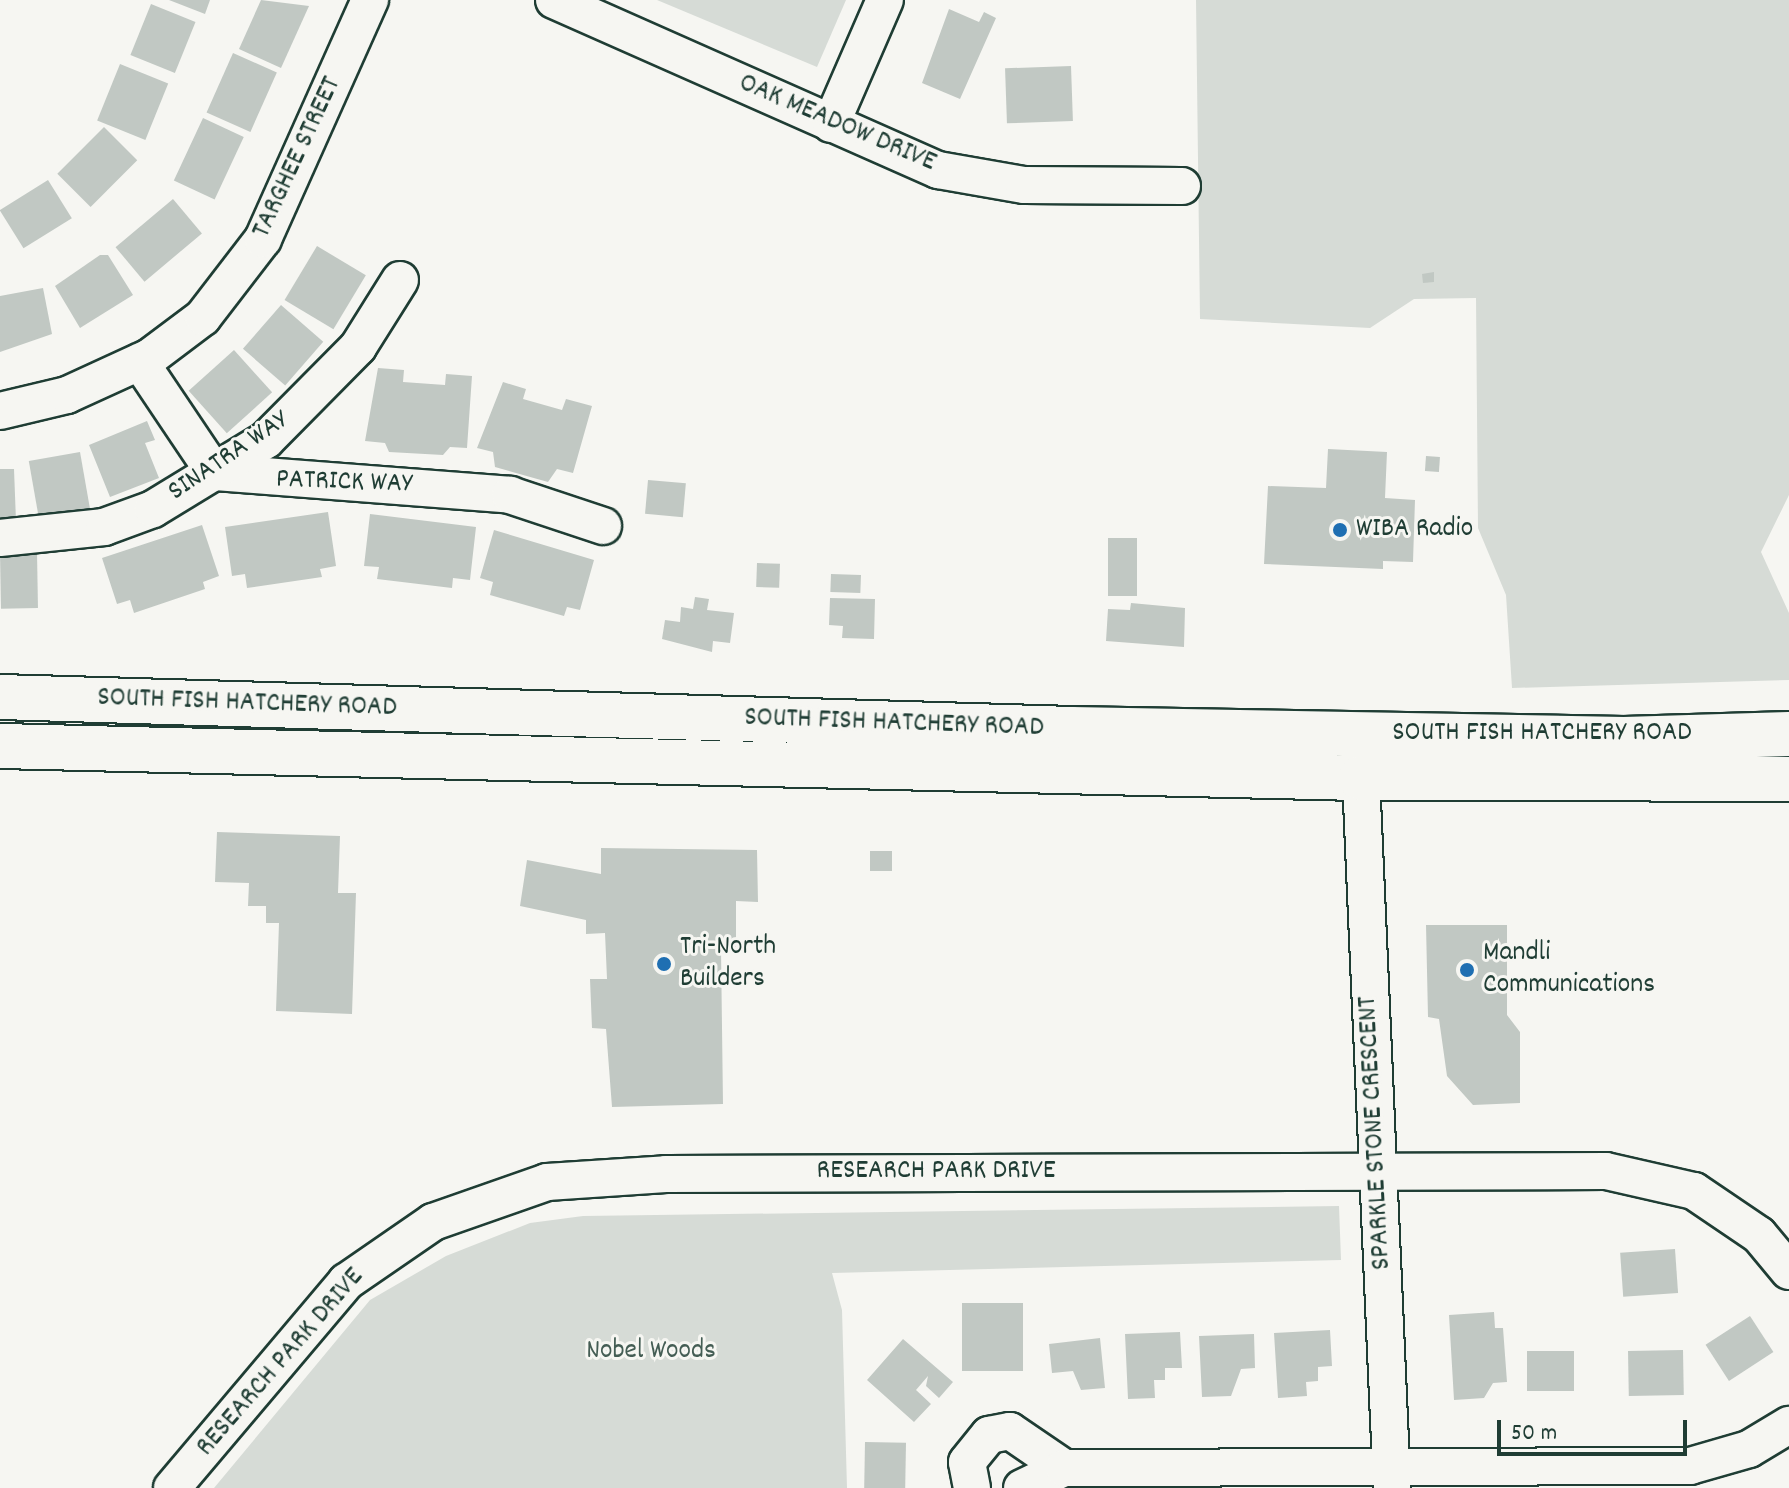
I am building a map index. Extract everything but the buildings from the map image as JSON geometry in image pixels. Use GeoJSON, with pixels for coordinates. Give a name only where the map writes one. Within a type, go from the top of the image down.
{"type":"FeatureCollection","features":[{"type":"Feature","properties":{"kind":"main road","name":"SOUTH FISH HATCHERY ROAD"},"geometry":{"type":"LineString","coordinates":[[0,697],[1041,729],[1624,739],[1789,734]]}},
{"type":"Feature","properties":{"kind":"main road","name":"SOUTH FISH HATCHERY ROAD"},"geometry":{"type":"LineString","coordinates":[[0,746],[1361,778],[1789,779]]}},
{"type":"Feature","properties":{"kind":"street","name":"TARGHEE STREET"},"geometry":{"type":"LineString","coordinates":[[0,411],[67,395],[140,362],[203,317],[263,239],[370,0]]}},
{"type":"Feature","properties":{"kind":"street","name":"OAK MEADOW DRIVE"},"geometry":{"type":"LineString","coordinates":[[554,0],[938,170],[1024,185],[1182,186]]}},
{"type":"Feature","properties":{"kind":"street"},"geometry":{"type":"LineString","coordinates":[[831,124],[885,0]]}},
{"type":"Feature","properties":{"kind":"street","name":"SINATRA WAY"},"geometry":{"type":"LineString","coordinates":[[0,538],[104,527],[214,472],[266,440],[323,387],[400,280]]}},
{"type":"Feature","properties":{"kind":"street"},"geometry":{"type":"LineString","coordinates":[[140,362],[214,472]]}},
{"type":"Feature","properties":{"kind":"street","name":"PATRICK WAY"},"geometry":{"type":"LineString","coordinates":[[214,472],[510,495],[603,526]]}},
{"type":"Feature","properties":{"kind":"street","name":"SPARKLE STONE CRESCENT"},"geometry":{"type":"LineString","coordinates":[[1361,778],[1391,1478]]}},
{"type":"Feature","properties":{"kind":"street","name":"RESEARCH PARK DRIVE"},"geometry":{"type":"LineString","coordinates":[[172,1488],[346,1282],[433,1222],[516,1188],[666,1174],[1577,1170],[1650,1178],[1731,1212],[1789,1271]]}},
{"type":"Feature","properties":{"kind":"street"},"geometry":{"type":"LineString","coordinates":[[1023,1486],[1064,1468],[1391,1478],[1690,1466],[1749,1449],[1789,1425]]}},
{"type":"Feature","properties":{"kind":"street"},"geometry":{"type":"LineString","coordinates":[[972,1488],[967,1462],[989,1435],[1010,1431],[1064,1468]]}},
{"type":"Feature","properties":{"kind":"green space"},"geometry":{"type":"Polygon","coordinates":[[[657,0],[846,0],[817,67],[657,0]]]}},
{"type":"Feature","properties":{"kind":"green space"},"geometry":{"type":"Polygon","coordinates":[[[1196,0],[1789,0],[1789,495],[1761,552],[1789,613],[1789,680],[1512,688],[1506,595],[1478,528],[1476,298],[1414,299],[1370,328],[1200,319],[1196,0]]]}},
{"type":"Feature","properties":{"kind":"green space","name":"Nobel Woods"},"geometry":{"type":"Polygon","coordinates":[[[1339,1206],[1341,1260],[832,1273],[842,1310],[847,1488],[214,1488],[370,1300],[446,1256],[530,1223],[583,1216],[1339,1206]]]}},
{"type":"Feature","properties":{"kind":"place","name":"WIBA Radio"},"geometry":{"type":"Point","coordinates":[1340,530]}},
{"type":"Feature","properties":{"kind":"place","name":"Tri-North Builders"},"geometry":{"type":"Point","coordinates":[664,964]}},
{"type":"Feature","properties":{"kind":"place","name":"Mandli Communications"},"geometry":{"type":"Point","coordinates":[1467,970]}}]}
